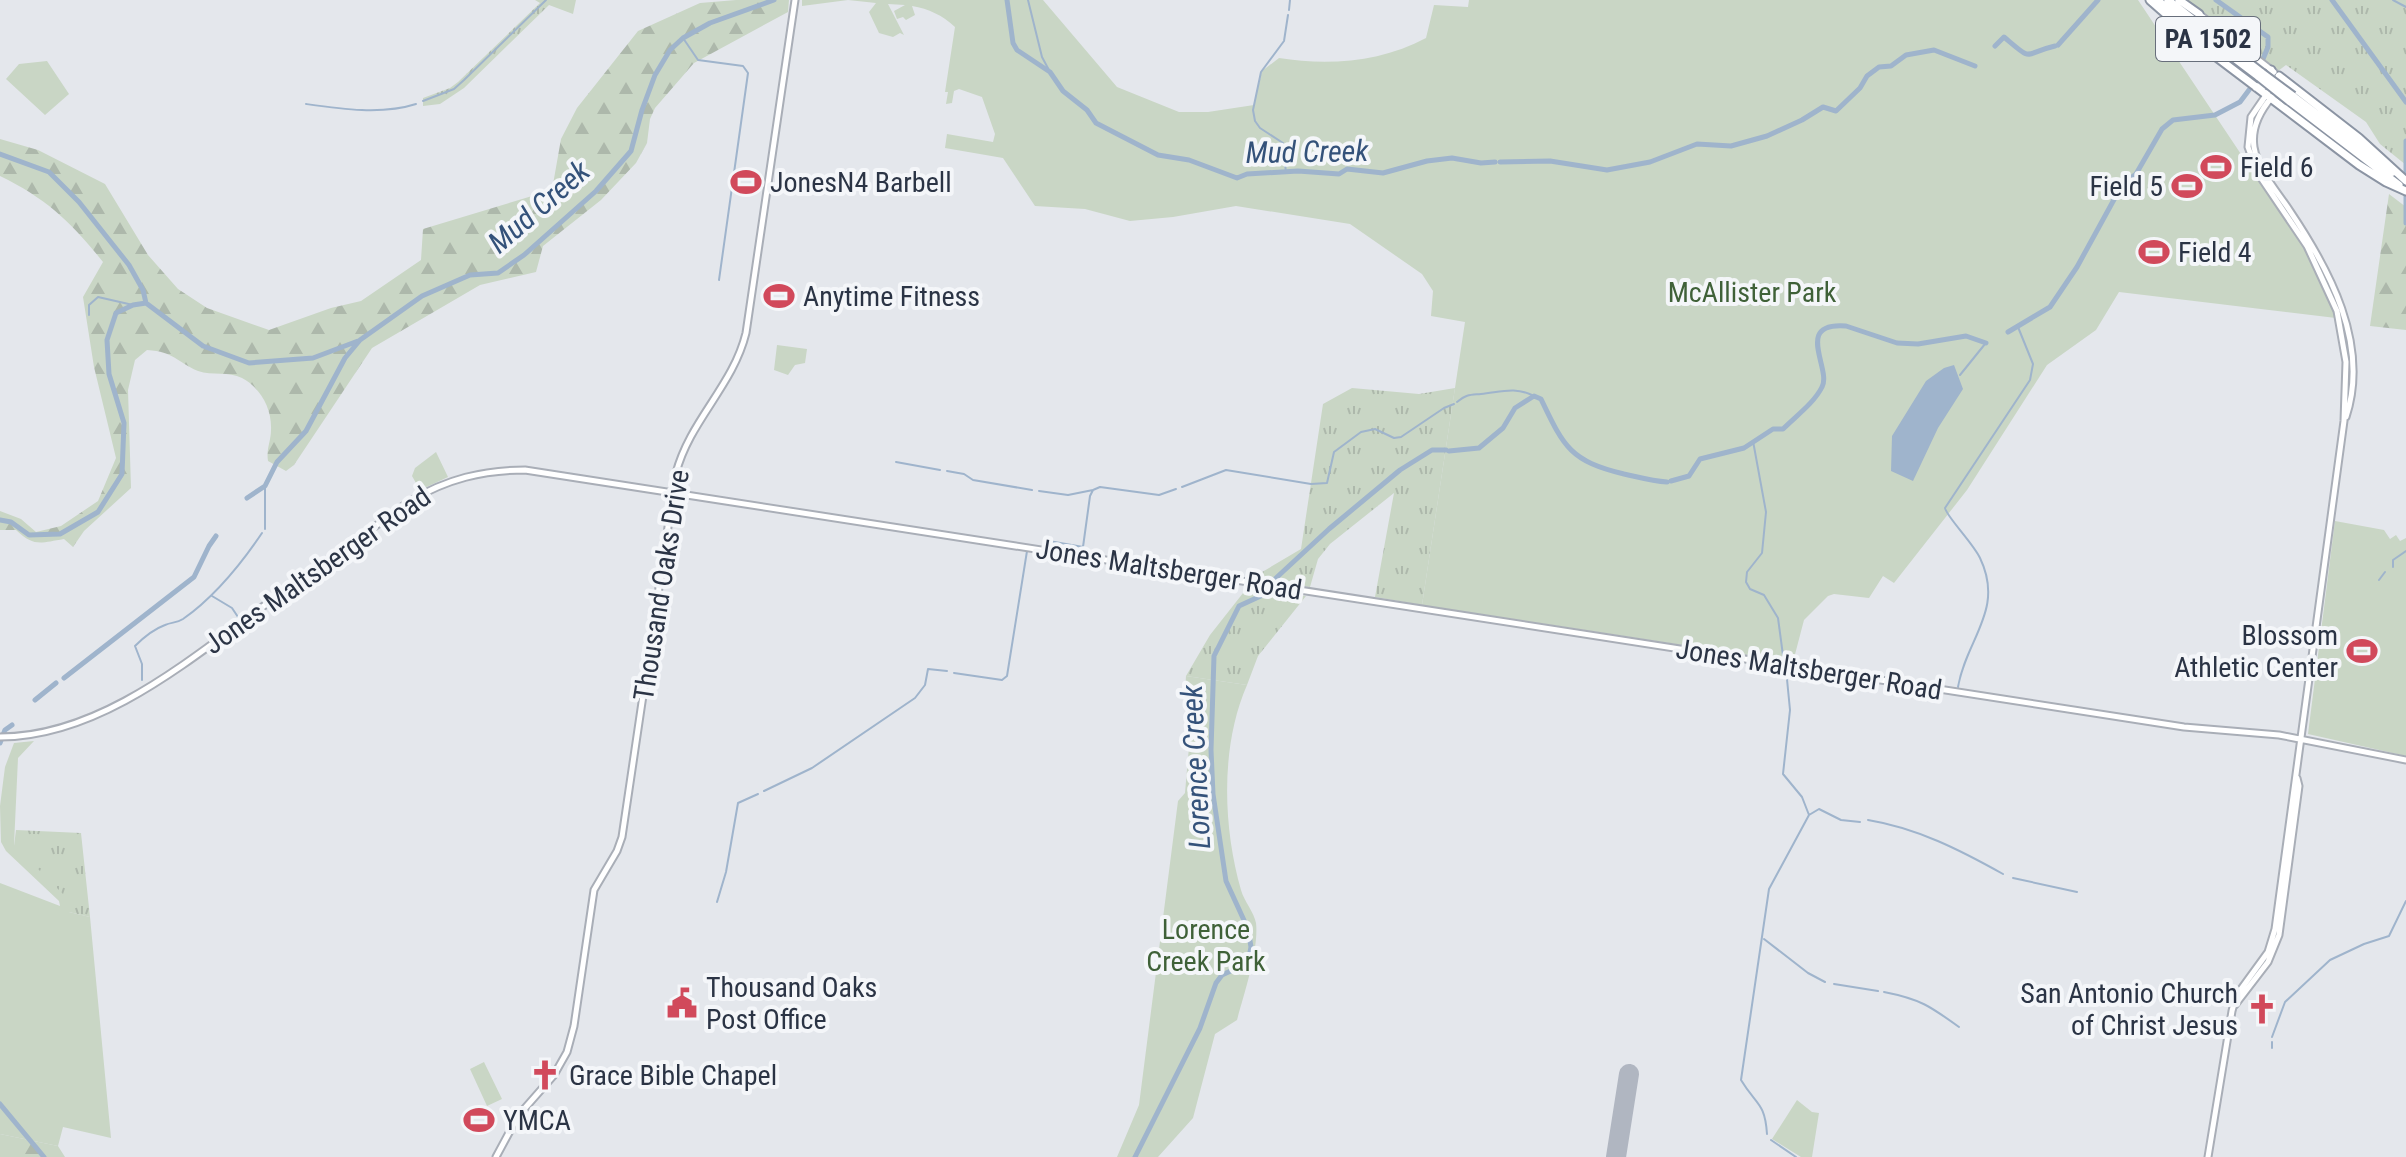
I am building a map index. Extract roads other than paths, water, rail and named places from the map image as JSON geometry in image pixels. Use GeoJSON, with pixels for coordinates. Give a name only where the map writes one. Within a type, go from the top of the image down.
{"type":"FeatureCollection","features":[{"type":"Feature","properties":{"kind":"highway"},"geometry":{"type":"LineString","coordinates":[[2150,0],[2255,86],[2359,165],[2406,181]]}},
{"type":"Feature","properties":{"kind":"highway","name":"PA 1502"},"geometry":{"type":"LineString","coordinates":[[2157,0],[2264,73]]}},
{"type":"Feature","properties":{"kind":"highway","name":"PA 1502"},"geometry":{"type":"LineString","coordinates":[[2168,0],[2392,176]]}},
{"type":"Feature","properties":{"kind":"highway"},"geometry":{"type":"LineString","coordinates":[[2183,2],[2198,3]]}},
{"type":"Feature","properties":{"kind":"highway"},"geometry":{"type":"LineString","coordinates":[[2183,2],[2199,14]]}},
{"type":"Feature","properties":{"kind":"highway"},"geometry":{"type":"LineString","coordinates":[[2255,86],[2264,86],[2271,76],[2264,73]]}},
{"type":"Feature","properties":{"kind":"highway"},"geometry":{"type":"LineString","coordinates":[[2282,78],[2292,95]]}},
{"type":"Feature","properties":{"kind":"highway"},"geometry":{"type":"LineString","coordinates":[[2281,105],[2280,95],[2285,89],[2292,95]]}},
{"type":"Feature","properties":{"kind":"highway"},"geometry":{"type":"LineString","coordinates":[[2392,176],[2406,191]]}},
{"type":"Feature","properties":{"kind":"main road","name":"Thousand Oaks Drive"},"geometry":{"type":"LineString","coordinates":[[496,1157],[512,1125],[554,1075],[569,1045],[594,890],[622,837],[679,462],[692,431],[728,378],[743,343],[795,3]]}},
{"type":"Feature","properties":{"kind":"main road"},"geometry":{"type":"LineString","coordinates":[[2199,14],[2264,73],[2282,78],[2251,117],[2248,138],[2253,164],[2307,246],[2328,287],[2345,348],[2344,421],[2296,776],[2299,786],[2279,935],[2234,1005],[2208,1157]]}},
{"type":"Feature","properties":{"kind":"main road"},"geometry":{"type":"LineString","coordinates":[[2255,86],[2260,107],[2253,144],[2259,164],[2313,246],[2340,304],[2351,360],[2348,408],[2344,421]]}},
{"type":"Feature","properties":{"kind":"main road"},"geometry":{"type":"LineString","coordinates":[[2260,107],[2281,105]]}},
{"type":"Feature","properties":{"kind":"main road"},"geometry":{"type":"LineString","coordinates":[[2253,164],[2271,184]]}},
{"type":"Feature","properties":{"kind":"main road"},"geometry":{"type":"LineString","coordinates":[[2328,287],[2340,304]]}},
{"type":"Feature","properties":{"kind":"main road","name":"Jones Maltsberger Road"},"geometry":{"type":"LineString","coordinates":[[0,737],[49,732],[76,724],[162,678],[410,501],[450,481],[490,471],[525,470],[2184,727],[2279,735],[2406,760]]}},
{"type":"Feature","properties":{"kind":"water"},"geometry":{"type":"Polygon","coordinates":[[[1954,365],[1963,389],[1938,428],[1913,481],[1891,471],[1892,436],[1926,381],[1954,365]]]}},
{"type":"Feature","properties":{"kind":"waterway"},"geometry":{"type":"LineString","coordinates":[[423,101],[454,89],[546,0]]}},
{"type":"Feature","properties":{"kind":"waterway","name":"Mud Creek"},"geometry":{"type":"LineString","coordinates":[[247,498],[265,486],[277,462],[306,431],[345,358],[360,340],[422,296],[470,275],[498,273],[524,255],[596,191],[631,151],[655,75],[670,50],[683,38],[710,23],[774,0]]}},
{"type":"Feature","properties":{"kind":"waterway","name":"Mud Creek"},"geometry":{"type":"LineString","coordinates":[[1007,0],[1013,43],[1017,50],[1050,72],[1063,91],[1087,110],[1096,123],[1158,155],[1189,160],[1237,178],[1247,174],[1298,171],[1339,174],[1347,169],[1383,173],[1452,158],[1495,162]]}},
{"type":"Feature","properties":{"kind":"waterway"},"geometry":{"type":"LineString","coordinates":[[1028,0],[1042,57],[1050,72]]}},
{"type":"Feature","properties":{"kind":"waterway"},"geometry":{"type":"LineString","coordinates":[[1289,10],[1290,0]]}},
{"type":"Feature","properties":{"kind":"waterway","name":"Mud Creek"},"geometry":{"type":"LineString","coordinates":[[2058,45],[2098,0]]}},
{"type":"Feature","properties":{"kind":"waterway","name":"Lorence Creek"},"geometry":{"type":"LineString","coordinates":[[2216,0],[2268,37],[2263,59]]}},
{"type":"Feature","properties":{"kind":"waterway"},"geometry":{"type":"LineString","coordinates":[[2332,0],[2406,102]]}},
{"type":"Feature","properties":{"kind":"waterway"},"geometry":{"type":"LineString","coordinates":[[2393,0],[2406,7]]}},
{"type":"Feature","properties":{"kind":"waterway"},"geometry":{"type":"LineString","coordinates":[[1286,173],[1283,143],[1260,128],[1253,110],[1261,72],[1284,41],[1288,15]]}},
{"type":"Feature","properties":{"kind":"waterway","name":"Mud Creek"},"geometry":{"type":"LineString","coordinates":[[1995,46],[2004,37],[2028,54],[2055,46]]}},
{"type":"Feature","properties":{"kind":"waterway"},"geometry":{"type":"LineString","coordinates":[[683,38],[698,60],[743,66],[748,73],[719,280]]}},
{"type":"Feature","properties":{"kind":"waterway","name":"Mud Creek"},"geometry":{"type":"LineString","coordinates":[[1500,162],[1550,161],[1607,170],[1650,162],[1697,144],[1731,146],[1767,136],[1823,107],[1836,111],[1860,88],[1867,76],[1879,67],[1891,66],[1906,55],[1934,50],[1975,66]]}},
{"type":"Feature","properties":{"kind":"waterway","name":"Lorence Creek"},"geometry":{"type":"LineString","coordinates":[[2008,332],[2050,307],[2077,267],[2122,185],[2136,174],[2162,129],[2173,120],[2215,115],[2240,102],[2249,90]]}},
{"type":"Feature","properties":{"kind":"waterway"},"geometry":{"type":"LineString","coordinates":[[306,104],[375,110],[416,104]]}},
{"type":"Feature","properties":{"kind":"waterway"},"geometry":{"type":"LineString","coordinates":[[2406,141],[2406,223]]}},
{"type":"Feature","properties":{"kind":"waterway"},"geometry":{"type":"LineString","coordinates":[[0,154],[49,172],[79,202],[129,265],[143,290],[146,303]]}},
{"type":"Feature","properties":{"kind":"waterway"},"geometry":{"type":"LineString","coordinates":[[89,315],[89,305],[98,297],[133,305]]}},
{"type":"Feature","properties":{"kind":"waterway"},"geometry":{"type":"LineString","coordinates":[[0,520],[11,522],[29,535],[60,534],[98,512],[122,474],[124,423],[109,374],[107,340],[116,313],[146,303],[203,346],[249,363],[313,358],[358,341]]}},
{"type":"Feature","properties":{"kind":"waterway","name":"Lorence Creek"},"geometry":{"type":"LineString","coordinates":[[1671,481],[1689,476],[1700,459],[1744,448],[1773,429],[1783,429],[1804,409],[1822,387],[1824,379],[1818,339],[1821,331],[1830,327],[1846,326],[1897,343],[1918,344],[1966,336],[1986,343]]}},
{"type":"Feature","properties":{"kind":"waterway"},"geometry":{"type":"LineString","coordinates":[[1958,687],[1986,609],[1987,577],[1980,558],[1945,508],[2030,380],[2033,364],[2018,327]]}},
{"type":"Feature","properties":{"kind":"waterway"},"geometry":{"type":"LineString","coordinates":[[1960,375],[1985,344]]}},
{"type":"Feature","properties":{"kind":"waterway"},"geometry":{"type":"LineString","coordinates":[[1457,402],[1469,395],[1508,390],[1534,396]]}},
{"type":"Feature","properties":{"kind":"waterway","name":"Lorence Creek"},"geometry":{"type":"LineString","coordinates":[[1449,451],[1479,448],[1503,428],[1515,408],[1534,396],[1541,399],[1563,440],[1580,457],[1606,469],[1667,482]]}},
{"type":"Feature","properties":{"kind":"waterway"},"geometry":{"type":"LineString","coordinates":[[1182,487],[1226,470],[1311,484],[1327,483],[1334,452],[1361,432],[1375,429],[1394,438],[1401,437],[1454,404]]}},
{"type":"Feature","properties":{"kind":"waterway"},"geometry":{"type":"LineString","coordinates":[[1753,441],[1766,512],[1762,553],[1747,572],[1746,582],[1750,589],[1764,595],[1778,618],[1784,663]]}},
{"type":"Feature","properties":{"kind":"waterway","name":"Lorence Creek"},"geometry":{"type":"LineString","coordinates":[[1135,1157],[1200,1028],[1216,983],[1222,975],[1248,963],[1251,947],[1248,929],[1226,881],[1213,794],[1214,656],[1239,606],[1265,594],[1276,578],[1329,529],[1400,470],[1432,450],[1446,450]]}},
{"type":"Feature","properties":{"kind":"waterway"},"geometry":{"type":"LineString","coordinates":[[896,462],[940,470]]}},
{"type":"Feature","properties":{"kind":"waterway"},"geometry":{"type":"LineString","coordinates":[[947,471],[964,474],[973,480],[1032,490]]}},
{"type":"Feature","properties":{"kind":"waterway"},"geometry":{"type":"LineString","coordinates":[[265,486],[265,529]]}},
{"type":"Feature","properties":{"kind":"waterway"},"geometry":{"type":"LineString","coordinates":[[1049,541],[1083,547],[1090,496],[1093,490],[1100,487],[1159,495],[1176,489]]}},
{"type":"Feature","properties":{"kind":"waterway"},"geometry":{"type":"LineString","coordinates":[[1039,491],[1068,495],[1093,490]]}},
{"type":"Feature","properties":{"kind":"waterway"},"geometry":{"type":"LineString","coordinates":[[142,680],[142,664],[135,646],[157,629],[183,619],[205,601],[236,568],[262,533]]}},
{"type":"Feature","properties":{"kind":"waterway","name":"Mud Creek"},"geometry":{"type":"LineString","coordinates":[[64,678],[194,577],[216,536]]}},
{"type":"Feature","properties":{"kind":"waterway"},"geometry":{"type":"LineString","coordinates":[[954,673],[1002,680],[1007,676],[1027,551]]}},
{"type":"Feature","properties":{"kind":"waterway"},"geometry":{"type":"LineString","coordinates":[[2393,567],[2393,560],[2406,551]]}},
{"type":"Feature","properties":{"kind":"waterway"},"geometry":{"type":"LineString","coordinates":[[2379,580],[2385,572]]}},
{"type":"Feature","properties":{"kind":"waterway"},"geometry":{"type":"LineString","coordinates":[[212,596],[232,608],[238,617]]}},
{"type":"Feature","properties":{"kind":"waterway"},"geometry":{"type":"LineString","coordinates":[[764,791],[812,768],[915,698],[925,685],[928,669],[947,671]]}},
{"type":"Feature","properties":{"kind":"waterway"},"geometry":{"type":"LineString","coordinates":[[1786,669],[1790,710],[1783,774],[1802,797],[1809,815]]}},
{"type":"Feature","properties":{"kind":"waterway","name":"Mud Creek"},"geometry":{"type":"LineString","coordinates":[[35,700],[56,683]]}},
{"type":"Feature","properties":{"kind":"waterway","name":"Mud Creek"},"geometry":{"type":"LineString","coordinates":[[0,743],[5,730],[12,725]]}},
{"type":"Feature","properties":{"kind":"waterway"},"geometry":{"type":"LineString","coordinates":[[717,902],[726,872],[738,803],[758,794]]}},
{"type":"Feature","properties":{"kind":"waterway"},"geometry":{"type":"LineString","coordinates":[[1767,1134],[1762,1109],[1741,1080],[1769,889],[1809,815],[1819,809],[1841,820],[1860,822]]}},
{"type":"Feature","properties":{"kind":"waterway"},"geometry":{"type":"LineString","coordinates":[[1868,820],[1904,828],[1938,841],[2003,874]]}},
{"type":"Feature","properties":{"kind":"waterway"},"geometry":{"type":"LineString","coordinates":[[2013,878],[2077,892]]}},
{"type":"Feature","properties":{"kind":"waterway"},"geometry":{"type":"LineString","coordinates":[[2272,1037],[2285,1002],[2330,960],[2389,936],[2406,901]]}},
{"type":"Feature","properties":{"kind":"waterway"},"geometry":{"type":"LineString","coordinates":[[1764,939],[1808,973],[1825,982]]}},
{"type":"Feature","properties":{"kind":"waterway"},"geometry":{"type":"LineString","coordinates":[[1834,984],[1878,991]]}},
{"type":"Feature","properties":{"kind":"waterway"},"geometry":{"type":"LineString","coordinates":[[1884,992],[1924,1004],[1959,1027]]}},
{"type":"Feature","properties":{"kind":"waterway"},"geometry":{"type":"LineString","coordinates":[[2272,1042],[2272,1048]]}},
{"type":"Feature","properties":{"kind":"waterway","name":"Mud Creek"},"geometry":{"type":"LineString","coordinates":[[0,1104],[44,1157]]}},
{"type":"Feature","properties":{"kind":"waterway"},"geometry":{"type":"LineString","coordinates":[[1771,1140],[1796,1157]]}},
{"type":"Feature","properties":{"kind":"place","name":"Field 6"},"geometry":{"type":"Point","coordinates":[2216,167]}},
{"type":"Feature","properties":{"kind":"place","name":"JonesN4 Barbell"},"geometry":{"type":"Point","coordinates":[746,182]}},
{"type":"Feature","properties":{"kind":"place","name":"Field 5"},"geometry":{"type":"Point","coordinates":[2187,186]}},
{"type":"Feature","properties":{"kind":"place","name":"Field 4"},"geometry":{"type":"Point","coordinates":[2154,252]}},
{"type":"Feature","properties":{"kind":"place","name":"Anytime Fitness"},"geometry":{"type":"Point","coordinates":[779,296]}},
{"type":"Feature","properties":{"kind":"place","name":"Blossom Athletic Center"},"geometry":{"type":"Point","coordinates":[2362,651]}},
{"type":"Feature","properties":{"kind":"place","name":"Thousand Oaks Post Office"},"geometry":{"type":"Point","coordinates":[682,1003]}},
{"type":"Feature","properties":{"kind":"place","name":"San Antonio Church of Christ Jesus"},"geometry":{"type":"Point","coordinates":[2262,1009]}},
{"type":"Feature","properties":{"kind":"place","name":"Grace Bible Chapel"},"geometry":{"type":"Point","coordinates":[545,1075]}},
{"type":"Feature","properties":{"kind":"place","name":"YMCA"},"geometry":{"type":"Point","coordinates":[479,1120]}},
{"type":"Feature","properties":{"kind":"park label","name":"McAllister Park"},"geometry":{"type":"Point","coordinates":[1752,292]}},
{"type":"Feature","properties":{"kind":"park label","name":"Lorence Creek Park"},"geometry":{"type":"Point","coordinates":[1206,945]}}]}
